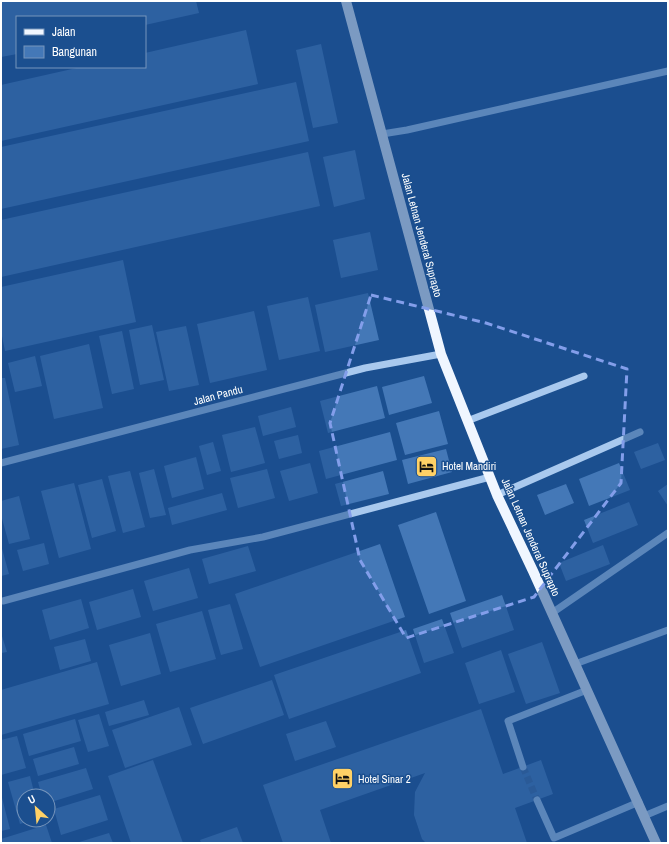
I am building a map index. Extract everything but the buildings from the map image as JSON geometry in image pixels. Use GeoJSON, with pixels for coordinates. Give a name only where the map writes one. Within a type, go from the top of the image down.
{"type":"FeatureCollection","features":[{"type":"Feature","properties":{"kind":"main road","name":"Jalan Letnan Jenderal Suprapto"},"geometry":{"type":"LineString","coordinates":[[346,1],[441,354],[497,495],[639,802],[656,843]]}},
{"type":"Feature","properties":{"kind":"street"},"geometry":{"type":"LineString","coordinates":[[382,134],[407,130],[668,71]]}},
{"type":"Feature","properties":{"kind":"street","name":"Jalan Pandu"},"geometry":{"type":"LineString","coordinates":[[1,463],[365,368],[441,354]]}},
{"type":"Feature","properties":{"kind":"street"},"geometry":{"type":"LineString","coordinates":[[467,421],[584,376]]}},
{"type":"Feature","properties":{"kind":"street"},"geometry":{"type":"LineString","coordinates":[[497,495],[640,432]]}},
{"type":"Feature","properties":{"kind":"street"},"geometry":{"type":"LineString","coordinates":[[3,601],[190,550],[263,537],[490,477]]}},
{"type":"Feature","properties":{"kind":"street"},"geometry":{"type":"LineString","coordinates":[[552,613],[668,533]]}},
{"type":"Feature","properties":{"kind":"street"},"geometry":{"type":"LineString","coordinates":[[575,664],[668,630]]}},
{"type":"Feature","properties":{"kind":"street"},"geometry":{"type":"LineString","coordinates":[[523,767],[508,721],[587,690]]}},
{"type":"Feature","properties":{"kind":"street"},"geometry":{"type":"LineString","coordinates":[[537,800],[554,838],[639,802]]}},
{"type":"Feature","properties":{"kind":"street"},"geometry":{"type":"LineString","coordinates":[[644,816],[668,806]]}},
{"type":"Feature","properties":{"kind":"highlighted area"},"geometry":{"type":"Polygon","coordinates":[[[371,295],[486,323],[627,369],[621,483],[534,597],[406,638],[360,560],[330,423],[371,295]]]}},
{"type":"Feature","properties":{"kind":"tunnel"},"geometry":{"type":"LineString","coordinates":[[523,767],[537,800]]}},
{"type":"Feature","properties":{"kind":"place","name":"Hotel Mandiri"},"geometry":{"type":"Point","coordinates":[427,466]}},
{"type":"Feature","properties":{"kind":"place","name":"Hotel Sinar 2"},"geometry":{"type":"Point","coordinates":[343,779]}}]}
